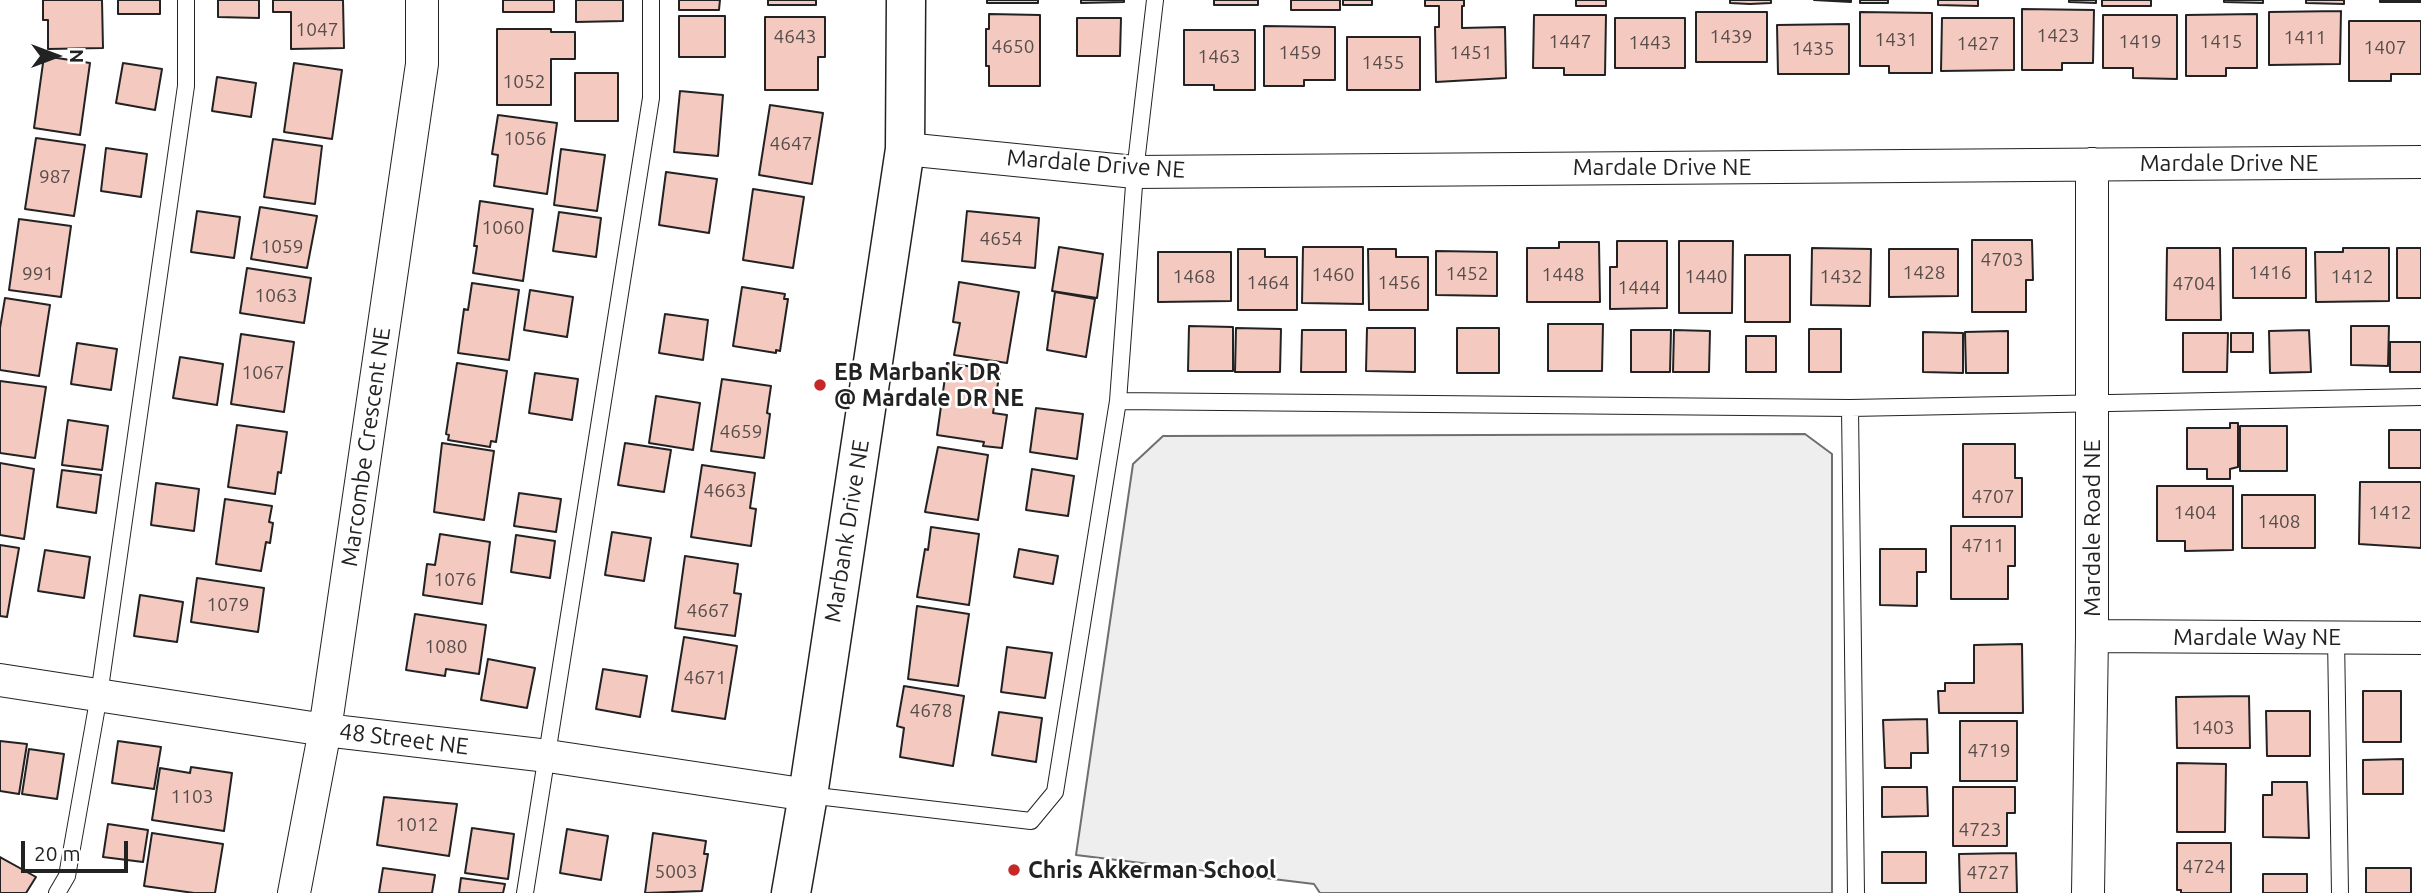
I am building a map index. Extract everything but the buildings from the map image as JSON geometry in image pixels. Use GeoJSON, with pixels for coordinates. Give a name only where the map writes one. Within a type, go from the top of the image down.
{"type":"FeatureCollection","features":[{"type":"Feature","properties":{"kind":"street","name":"Marcombe Crescent NE"},"geometry":{"type":"LineString","coordinates":[[295,893],[325,730],[422,64],[422,0]]}},
{"type":"Feature","properties":{"kind":"street","name":"Marbank Drive NE"},"geometry":{"type":"LineString","coordinates":[[790,893],[808,795],[905,149],[906,0]]}},
{"type":"Feature","properties":{"kind":"street","name":"Mardale Drive NE"},"geometry":{"type":"LineString","coordinates":[[905,149],[1135,172],[2421,162]]}},
{"type":"Feature","properties":{"kind":"street","name":"Mardale Road NE"},"geometry":{"type":"LineString","coordinates":[[2088,893],[2092,636],[2092,164]]}},
{"type":"Feature","properties":{"kind":"street","name":"Mardale Way NE"},"geometry":{"type":"LineString","coordinates":[[2092,636],[2421,638]]}},
{"type":"Feature","properties":{"kind":"street","name":"48 Street NE"},"geometry":{"type":"LineString","coordinates":[[0,680],[325,730],[548,756],[808,795]]}},
{"type":"Feature","properties":{"kind":"lane"},"geometry":{"type":"LineString","coordinates":[[57,893],[67,876],[99,695],[186,86],[186,0]]}},
{"type":"Feature","properties":{"kind":"lane"},"geometry":{"type":"LineString","coordinates":[[525,893],[651,98],[650,0]]}},
{"type":"Feature","properties":{"kind":"lane"},"geometry":{"type":"LineString","coordinates":[[808,795],[1031,821],[1055,792],[1118,401],[1135,172],[1155,0]]}},
{"type":"Feature","properties":{"kind":"lane"},"geometry":{"type":"LineString","coordinates":[[1118,401],[1850,408],[2421,397]]}},
{"type":"Feature","properties":{"kind":"lane"},"geometry":{"type":"LineString","coordinates":[[1850,408],[1856,893]]}},
{"type":"Feature","properties":{"kind":"lane"},"geometry":{"type":"LineString","coordinates":[[2336,637],[2340,893]]}},
{"type":"Feature","properties":{"kind":"shaded area"},"geometry":{"type":"Polygon","coordinates":[[[1805,434],[1832,454],[1832,893],[1320,893],[1314,884],[1076,855],[1133,464],[1163,436],[1805,434]]]}},
{"type":"Feature","properties":{"kind":"place","name":"EB Marbank DR @ Mardale DR NE"},"geometry":{"type":"Point","coordinates":[820,385]}},
{"type":"Feature","properties":{"kind":"place","name":"Chris Akkerman School"},"geometry":{"type":"Point","coordinates":[1014,870]}}]}
